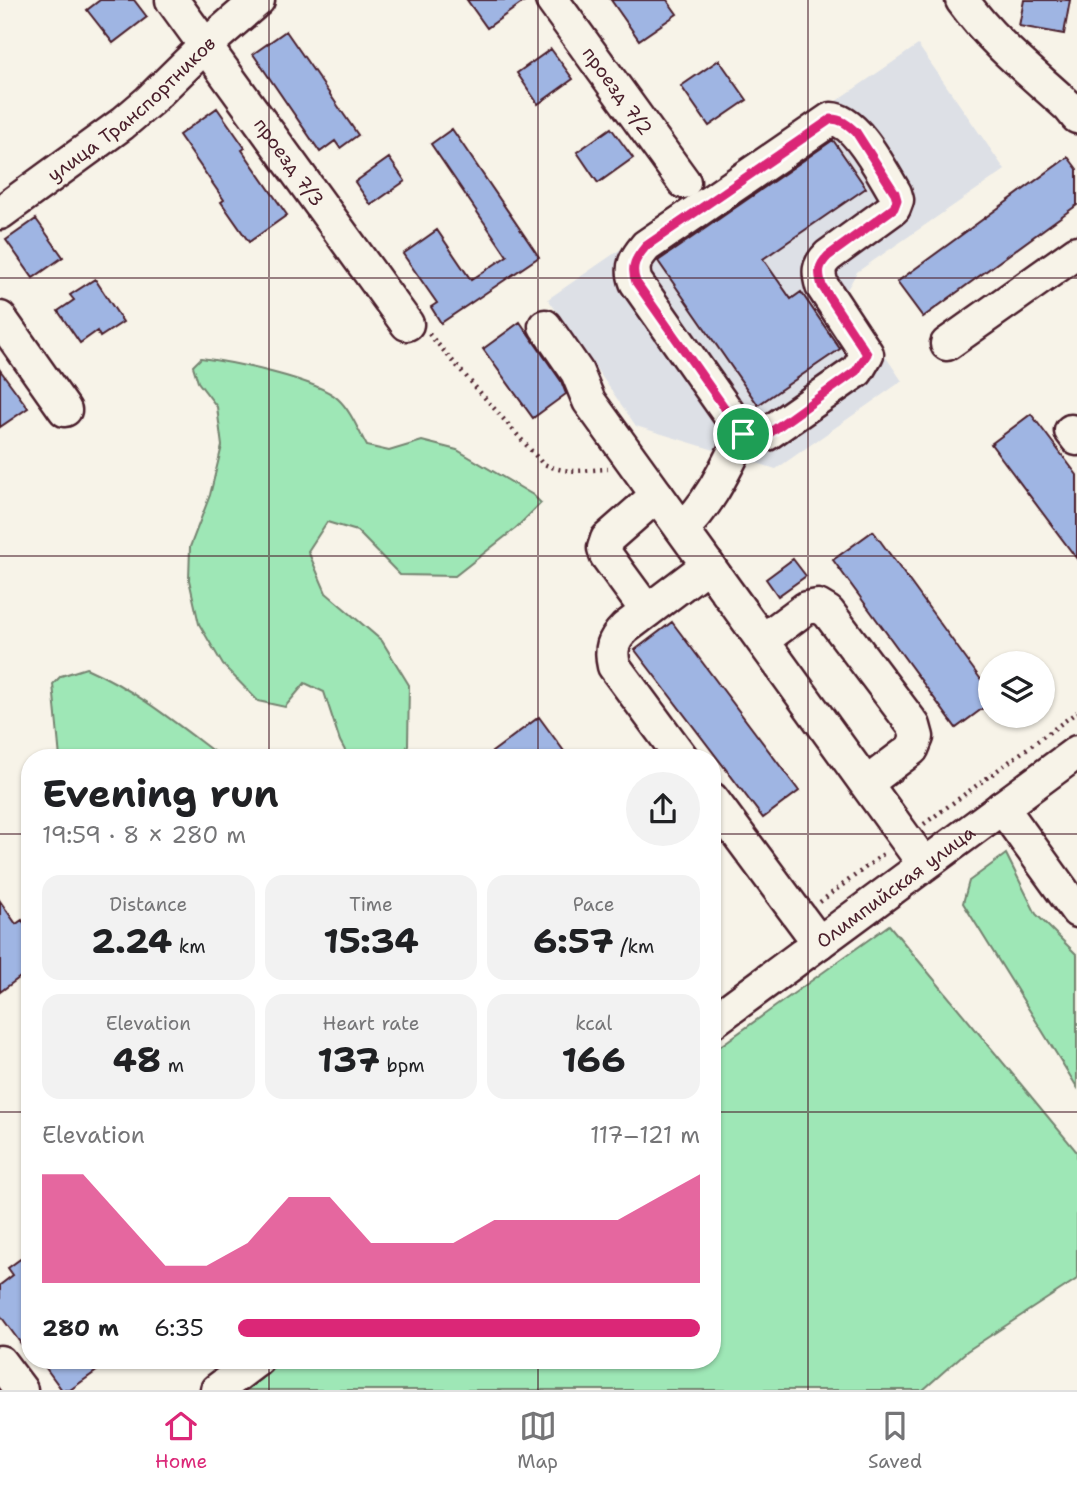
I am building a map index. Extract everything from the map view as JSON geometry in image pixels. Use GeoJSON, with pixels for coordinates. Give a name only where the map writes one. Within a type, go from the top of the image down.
{"type":"FeatureCollection","features":[{"type":"Feature","properties":{"kind":"street","name":"проезд 7/3"},"geometry":{"type":"LineString","coordinates":[[172,0],[407,324]]}},
{"type":"Feature","properties":{"kind":"street","name":"улица Транспортников"},"geometry":{"type":"LineString","coordinates":[[0,213],[122,124],[258,0]]}},
{"type":"Feature","properties":{"kind":"street","name":"проезд 7/2"},"geometry":{"type":"LineString","coordinates":[[552,0],[684,182]]}},
{"type":"Feature","properties":{"kind":"street"},"geometry":{"type":"LineString","coordinates":[[962,0],[982,27],[1077,117]]}},
{"type":"Feature","properties":{"kind":"street"},"geometry":{"type":"LineString","coordinates":[[831,119],[838,119],[856,132],[897,200],[894,208],[819,265],[818,274],[822,286],[867,354],[856,371],[768,434],[750,437],[743,434],[636,282],[632,272],[634,263],[646,246],[831,119]]}},
{"type":"Feature","properties":{"kind":"street"},"geometry":{"type":"LineString","coordinates":[[947,344],[1077,252]]}},
{"type":"Feature","properties":{"kind":"street"},"geometry":{"type":"LineString","coordinates":[[0,318],[65,410]]}},
{"type":"Feature","properties":{"kind":"street"},"geometry":{"type":"LineString","coordinates":[[545,326],[577,372],[589,401],[924,864]]}},
{"type":"Feature","properties":{"kind":"street"},"geometry":{"type":"LineString","coordinates":[[682,529],[708,498],[743,434]]}},
{"type":"Feature","properties":{"kind":"street"},"geometry":{"type":"LineString","coordinates":[[648,611],[606,555],[604,548],[607,539],[657,495]]}},
{"type":"Feature","properties":{"kind":"street"},"geometry":{"type":"LineString","coordinates":[[675,749],[614,666],[611,652],[615,639],[708,565]]}},
{"type":"Feature","properties":{"kind":"street"},"geometry":{"type":"LineString","coordinates":[[763,640],[806,608],[818,606],[828,612],[914,726],[916,737],[912,749],[867,783]]}},
{"type":"Feature","properties":{"kind":"street","name":"Олимпийская улица"},"geometry":{"type":"LineString","coordinates":[[721,1015],[1077,752]]}},
{"type":"Feature","properties":{"kind":"street"},"geometry":{"type":"LineString","coordinates":[[1002,807],[1077,911]]}},
{"type":"Feature","properties":{"kind":"street"},"geometry":{"type":"LineString","coordinates":[[721,811],[819,943]]}},
{"type":"Feature","properties":{"kind":"street"},"geometry":{"type":"LineString","coordinates":[[0,1362],[20,1390]]}},
{"type":"Feature","properties":{"kind":"path"},"geometry":{"type":"LineString","coordinates":[[407,324],[430,334],[542,463],[557,470],[573,472],[611,469],[618,471]]}},
{"type":"Feature","properties":{"kind":"path"},"geometry":{"type":"LineString","coordinates":[[800,917],[1077,712]]}},
{"type":"Feature","properties":{"kind":"shaded area"},"geometry":{"type":"Polygon","coordinates":[[[918,45],[1005,170],[857,272],[844,295],[902,381],[776,469],[636,426],[548,299],[918,45]]]}},
{"type":"Feature","properties":{"kind":"green space"},"geometry":{"type":"Polygon","coordinates":[[[201,358],[252,367],[312,385],[343,404],[367,446],[389,451],[422,441],[457,450],[533,495],[541,503],[516,528],[455,576],[400,575],[357,531],[327,522],[308,551],[326,593],[382,641],[409,685],[406,749],[344,749],[324,692],[305,683],[285,707],[258,701],[223,665],[199,624],[189,580],[190,547],[210,495],[222,446],[217,407],[198,382],[193,366],[201,358]]]}},
{"type":"Feature","properties":{"kind":"green space"},"geometry":{"type":"Polygon","coordinates":[[[86,668],[139,697],[210,749],[59,749],[53,684],[61,676],[86,668]]]}},
{"type":"Feature","properties":{"kind":"green space"},"geometry":{"type":"Polygon","coordinates":[[[1006,854],[1036,914],[1077,955],[1077,1087],[963,903],[969,881],[1006,854]]]}},
{"type":"Feature","properties":{"kind":"green space"},"geometry":{"type":"Polygon","coordinates":[[[889,925],[1077,1152],[1077,1279],[967,1351],[923,1390],[242,1390],[271,1369],[721,1369],[721,1046],[889,925]]]}},
{"type":"Feature","properties":{"kind":"building"},"geometry":{"type":"Polygon","coordinates":[[[100,0],[134,0],[147,17],[113,43],[87,10],[100,0]]]}},
{"type":"Feature","properties":{"kind":"building"},"geometry":{"type":"Polygon","coordinates":[[[467,0],[526,0],[487,28],[467,0]]]}},
{"type":"Feature","properties":{"kind":"building"},"geometry":{"type":"Polygon","coordinates":[[[611,0],[667,0],[677,14],[639,40],[611,0]]]}},
{"type":"Feature","properties":{"kind":"building"},"geometry":{"type":"Polygon","coordinates":[[[1024,0],[1070,0],[1064,34],[1019,26],[1024,0]]]}},
{"type":"Feature","properties":{"kind":"building"},"geometry":{"type":"Polygon","coordinates":[[[286,31],[358,135],[340,148],[335,141],[320,152],[253,54],[286,31]]]}},
{"type":"Feature","properties":{"kind":"building"},"geometry":{"type":"Polygon","coordinates":[[[551,49],[573,79],[538,104],[517,73],[551,49]]]}},
{"type":"Feature","properties":{"kind":"building"},"geometry":{"type":"Polygon","coordinates":[[[719,60],[747,100],[709,126],[681,86],[719,60]]]}},
{"type":"Feature","properties":{"kind":"building"},"geometry":{"type":"Polygon","coordinates":[[[217,108],[287,215],[249,242],[179,135],[217,108]]]}},
{"type":"Feature","properties":{"kind":"building"},"geometry":{"type":"Polygon","coordinates":[[[611,128],[633,158],[598,183],[577,152],[611,128]]]}},
{"type":"Feature","properties":{"kind":"building"},"geometry":{"type":"Polygon","coordinates":[[[452,129],[539,257],[441,323],[431,307],[437,303],[403,254],[437,230],[471,280],[507,256],[431,144],[452,129]]]}},
{"type":"Feature","properties":{"kind":"building"},"geometry":{"type":"Polygon","coordinates":[[[833,140],[866,188],[763,259],[791,299],[801,292],[840,349],[758,405],[658,261],[833,140]]]}},
{"type":"Feature","properties":{"kind":"building"},"geometry":{"type":"Polygon","coordinates":[[[1068,157],[1077,169],[1077,205],[923,317],[897,282],[1068,157]]]}},
{"type":"Feature","properties":{"kind":"building"},"geometry":{"type":"Polygon","coordinates":[[[389,158],[405,181],[371,205],[355,182],[389,158]]]}},
{"type":"Feature","properties":{"kind":"building"},"geometry":{"type":"Polygon","coordinates":[[[36,219],[63,257],[33,278],[6,240],[36,219]]]}},
{"type":"Feature","properties":{"kind":"building"},"geometry":{"type":"Polygon","coordinates":[[[95,279],[123,322],[100,337],[97,331],[80,343],[58,311],[74,300],[70,295],[95,279]]]}},
{"type":"Feature","properties":{"kind":"building"},"geometry":{"type":"Polygon","coordinates":[[[520,322],[561,381],[566,394],[533,418],[483,349],[520,322]]]}},
{"type":"Feature","properties":{"kind":"building"},"geometry":{"type":"Polygon","coordinates":[[[0,370],[28,408],[0,427],[0,370]]]}},
{"type":"Feature","properties":{"kind":"building"},"geometry":{"type":"Polygon","coordinates":[[[1031,414],[1077,475],[1077,559],[991,444],[1031,414]]]}},
{"type":"Feature","properties":{"kind":"building"},"geometry":{"type":"Polygon","coordinates":[[[873,531],[978,675],[978,712],[956,728],[833,560],[873,531]]]}},
{"type":"Feature","properties":{"kind":"building"},"geometry":{"type":"Polygon","coordinates":[[[793,559],[806,576],[778,596],[766,579],[793,559]]]}},
{"type":"Feature","properties":{"kind":"building"},"geometry":{"type":"Polygon","coordinates":[[[672,622],[799,791],[763,818],[721,763],[721,749],[710,749],[635,650],[672,622]]]}},
{"type":"Feature","properties":{"kind":"building"},"geometry":{"type":"Polygon","coordinates":[[[539,717],[562,749],[496,749],[539,717]]]}},
{"type":"Feature","properties":{"kind":"building"},"geometry":{"type":"Polygon","coordinates":[[[0,901],[16,924],[21,921],[21,976],[0,992],[0,901]]]}},
{"type":"Feature","properties":{"kind":"building"},"geometry":{"type":"Polygon","coordinates":[[[21,1259],[21,1344],[0,1315],[0,1285],[13,1275],[8,1268],[21,1259]]]}},
{"type":"Feature","properties":{"kind":"building"},"geometry":{"type":"Polygon","coordinates":[[[47,1369],[99,1369],[70,1390],[62,1390],[47,1369]]]}},
{"type":"Feature","properties":{"kind":"route"},"geometry":{"type":"LineString","coordinates":[[831,119],[838,119],[856,132],[897,200],[894,208],[819,265],[818,274],[822,286],[867,354],[856,371],[768,434],[750,437],[743,434],[636,282],[632,272],[634,263],[646,246],[831,119]]}}]}
